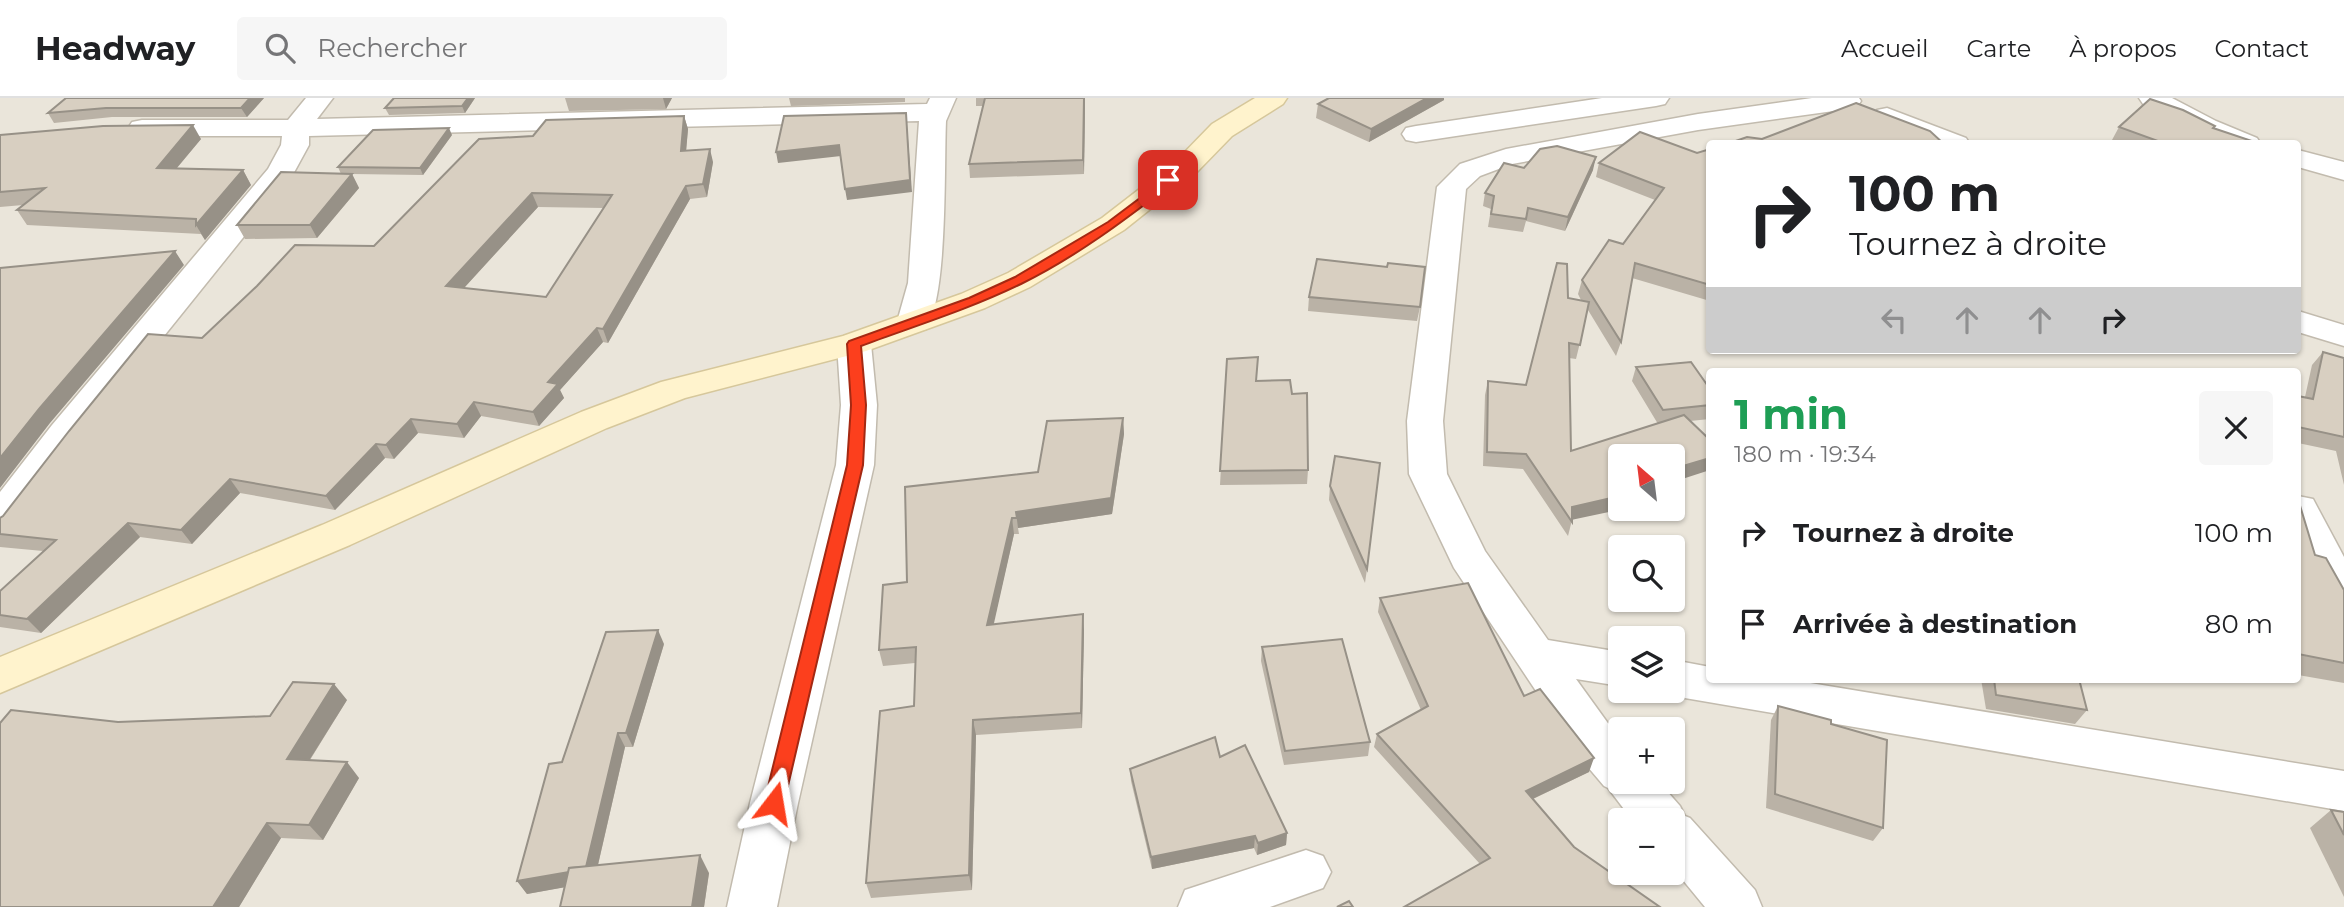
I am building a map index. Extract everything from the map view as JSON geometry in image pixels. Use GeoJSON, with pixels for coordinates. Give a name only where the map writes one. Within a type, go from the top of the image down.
{"type":"FeatureCollection","features":[{"type":"Feature","properties":{"kind":"street"},"geometry":{"type":"LineString","coordinates":[[0,519],[65,434],[281,172],[295,145],[296,128],[320,98]]}},
{"type":"Feature","properties":{"kind":"street"},"geometry":{"type":"LineString","coordinates":[[0,676],[336,536],[594,420],[673,390],[854,344],[973,301],[1019,280],[1112,224],[1187,166],[1222,130],[1274,98]]}},
{"type":"Feature","properties":{"kind":"street"},"geometry":{"type":"LineString","coordinates":[[1416,134],[1656,98]]}},
{"type":"Feature","properties":{"kind":"street"},"geometry":{"type":"LineString","coordinates":[[2152,98],[2206,127],[2237,140]]}},
{"type":"Feature","properties":{"kind":"street"},"geometry":{"type":"LineString","coordinates":[[1608,758],[1468,558],[1428,474],[1425,421],[1452,187],[1470,170],[1506,156],[1698,122],[1853,99],[1946,140]]}},
{"type":"Feature","properties":{"kind":"street"},"geometry":{"type":"LineString","coordinates":[[117,130],[182,126],[296,128],[939,105],[924,283],[914,322]]}},
{"type":"Feature","properties":{"kind":"street"},"geometry":{"type":"LineString","coordinates":[[2301,159],[2344,171]]}},
{"type":"Feature","properties":{"kind":"street"},"geometry":{"type":"LineString","coordinates":[[2301,322],[2344,336]]}},
{"type":"Feature","properties":{"kind":"street"},"geometry":{"type":"LineString","coordinates":[[752,907],[774,803],[855,465],[859,405],[854,344]]}},
{"type":"Feature","properties":{"kind":"street"},"geometry":{"type":"LineString","coordinates":[[2301,513],[2344,595]]}},
{"type":"Feature","properties":{"kind":"street"},"geometry":{"type":"LineString","coordinates":[[1535,655],[1608,667]]}},
{"type":"Feature","properties":{"kind":"street"},"geometry":{"type":"LineString","coordinates":[[1685,680],[2344,791]]}},
{"type":"Feature","properties":{"kind":"street"},"geometry":{"type":"LineString","coordinates":[[1639,794],[1652,808]]}},
{"type":"Feature","properties":{"kind":"street"},"geometry":{"type":"LineString","coordinates":[[1685,847],[1737,907]]}},
{"type":"Feature","properties":{"kind":"street"},"geometry":{"type":"LineString","coordinates":[[1203,907],[1306,872]]}},
{"type":"Feature","properties":{"kind":"shaded area"},"geometry":{"type":"Polygon","coordinates":[[[0,98],[2344,98],[2344,907],[0,907],[0,98]]]}},
{"type":"Feature","properties":{"kind":"building"},"geometry":{"type":"Polygon","coordinates":[[[66,98],[250,98],[241,108],[106,108],[48,113],[66,98]]]}},
{"type":"Feature","properties":{"kind":"building"},"geometry":{"type":"Polygon","coordinates":[[[394,98],[468,98],[462,106],[385,108],[394,98]]]}},
{"type":"Feature","properties":{"kind":"building"},"geometry":{"type":"Polygon","coordinates":[[[985,98],[1084,98],[1083,160],[969,164],[985,98]]]}},
{"type":"Feature","properties":{"kind":"building"},"geometry":{"type":"Polygon","coordinates":[[[1329,98],[1427,98],[1371,129],[1318,104],[1329,98]]]}},
{"type":"Feature","properties":{"kind":"building"},"geometry":{"type":"Polygon","coordinates":[[[2150,99],[2183,110],[2215,126],[2213,128],[2249,140],[2155,140],[2119,127],[2150,99]]]}},
{"type":"Feature","properties":{"kind":"building"},"geometry":{"type":"Polygon","coordinates":[[[1856,103],[1930,131],[1940,140],[1738,140],[1747,137],[1762,139],[1856,103]]]}},
{"type":"Feature","properties":{"kind":"building"},"geometry":{"type":"Polygon","coordinates":[[[906,113],[910,180],[845,189],[839,145],[776,152],[784,116],[906,113]]]}},
{"type":"Feature","properties":{"kind":"building"},"geometry":{"type":"Polygon","coordinates":[[[684,116],[681,151],[710,149],[703,184],[686,186],[603,329],[597,328],[548,382],[558,384],[533,412],[474,402],[457,424],[411,419],[386,445],[376,444],[326,496],[230,479],[181,530],[128,523],[27,619],[0,615],[0,591],[56,540],[0,534],[0,518],[148,334],[202,338],[257,286],[295,245],[374,246],[479,139],[533,136],[546,120],[684,116]],[[532,193],[446,286],[546,297],[612,195],[532,193]]]}},
{"type":"Feature","properties":{"kind":"building"},"geometry":{"type":"Polygon","coordinates":[[[193,125],[157,168],[243,170],[196,225],[196,219],[17,210],[45,188],[0,192],[0,135],[103,126],[193,125]]]}},
{"type":"Feature","properties":{"kind":"building"},"geometry":{"type":"Polygon","coordinates":[[[449,128],[420,168],[338,167],[373,130],[449,128]]]}},
{"type":"Feature","properties":{"kind":"building"},"geometry":{"type":"Polygon","coordinates":[[[1640,132],[1697,153],[1706,150],[1706,284],[1635,263],[1621,342],[1582,280],[1609,240],[1623,244],[1664,188],[1599,163],[1640,132]]]}},
{"type":"Feature","properties":{"kind":"building"},"geometry":{"type":"Polygon","coordinates":[[[1557,146],[1596,157],[1568,217],[1528,208],[1526,219],[1491,214],[1494,196],[1485,193],[1504,163],[1524,168],[1540,149],[1557,146]]]}},
{"type":"Feature","properties":{"kind":"building"},"geometry":{"type":"Polygon","coordinates":[[[281,172],[352,174],[310,225],[237,225],[281,172]]]}},
{"type":"Feature","properties":{"kind":"building"},"geometry":{"type":"Polygon","coordinates":[[[175,251],[39,409],[0,458],[0,268],[175,251]]]}},
{"type":"Feature","properties":{"kind":"building"},"geometry":{"type":"Polygon","coordinates":[[[1317,259],[1387,267],[1388,263],[1425,267],[1420,307],[1309,297],[1317,259]]]}},
{"type":"Feature","properties":{"kind":"building"},"geometry":{"type":"Polygon","coordinates":[[[1557,263],[1567,264],[1568,298],[1589,302],[1580,345],[1569,343],[1571,451],[1684,415],[1706,436],[1706,459],[1685,465],[1685,444],[1608,444],[1608,499],[1572,507],[1572,522],[1526,454],[1487,452],[1488,381],[1526,385],[1557,263]]]}},
{"type":"Feature","properties":{"kind":"building"},"geometry":{"type":"Polygon","coordinates":[[[2323,352],[2344,358],[2344,437],[2301,428],[2301,397],[2313,399],[2323,352]]]}},
{"type":"Feature","properties":{"kind":"building"},"geometry":{"type":"Polygon","coordinates":[[[1258,357],[1256,381],[1290,380],[1292,394],[1307,393],[1308,470],[1220,471],[1227,359],[1258,357]]]}},
{"type":"Feature","properties":{"kind":"building"},"geometry":{"type":"Polygon","coordinates":[[[1691,362],[1706,383],[1706,405],[1663,410],[1636,367],[1691,362]]]}},
{"type":"Feature","properties":{"kind":"building"},"geometry":{"type":"Polygon","coordinates":[[[1123,418],[1111,498],[1016,512],[1017,518],[1012,518],[987,625],[1083,614],[1081,713],[973,720],[969,875],[866,883],[880,711],[914,706],[916,647],[879,650],[883,585],[907,582],[905,487],[1038,472],[1047,421],[1123,418]]]}},
{"type":"Feature","properties":{"kind":"building"},"geometry":{"type":"Polygon","coordinates":[[[1335,456],[1380,463],[1367,569],[1330,486],[1335,456]]]}},
{"type":"Feature","properties":{"kind":"building"},"geometry":{"type":"Polygon","coordinates":[[[2301,509],[2315,555],[2326,558],[2344,590],[2344,663],[2301,655],[2301,509]]]}},
{"type":"Feature","properties":{"kind":"building"},"geometry":{"type":"Polygon","coordinates":[[[1468,583],[1524,696],[1540,689],[1594,758],[1526,791],[1574,847],[1608,871],[1608,885],[1628,885],[1660,907],[1404,907],[1490,858],[1377,734],[1428,706],[1380,598],[1468,583]]]}},
{"type":"Feature","properties":{"kind":"building"},"geometry":{"type":"Polygon","coordinates":[[[658,630],[626,733],[618,733],[586,867],[569,868],[569,872],[517,881],[549,764],[562,762],[606,632],[658,630]]]}},
{"type":"Feature","properties":{"kind":"building"},"geometry":{"type":"Polygon","coordinates":[[[1342,639],[1370,742],[1285,751],[1262,647],[1342,639]]]}},
{"type":"Feature","properties":{"kind":"building"},"geometry":{"type":"Polygon","coordinates":[[[293,682],[334,684],[287,759],[347,762],[309,825],[267,823],[213,907],[0,907],[0,723],[11,710],[118,722],[270,716],[293,682]]]}},
{"type":"Feature","properties":{"kind":"building"},"geometry":{"type":"Polygon","coordinates":[[[1994,683],[2080,683],[2087,710],[1996,695],[1994,683]]]}},
{"type":"Feature","properties":{"kind":"building"},"geometry":{"type":"Polygon","coordinates":[[[1778,706],[1831,720],[1831,724],[1887,740],[1883,828],[1775,794],[1778,706]]]}},
{"type":"Feature","properties":{"kind":"building"},"geometry":{"type":"Polygon","coordinates":[[[1215,737],[1220,757],[1245,745],[1287,833],[1258,843],[1255,836],[1151,857],[1130,769],[1215,737]]]}},
{"type":"Feature","properties":{"kind":"building"},"geometry":{"type":"Polygon","coordinates":[[[2331,810],[2344,812],[2344,835],[2331,810]]]}},
{"type":"Feature","properties":{"kind":"building"},"geometry":{"type":"Polygon","coordinates":[[[700,855],[692,907],[560,907],[569,868],[700,855]]]}},
{"type":"Feature","properties":{"kind":"building"},"geometry":{"type":"Polygon","coordinates":[[[1349,901],[1353,907],[1337,907],[1349,901]]]}},
{"type":"Feature","properties":{"kind":"route"},"geometry":{"type":"LineString","coordinates":[[774,803],[855,465],[859,405],[854,344],[973,301],[1019,280],[1112,224],[1168,180]]}}]}
